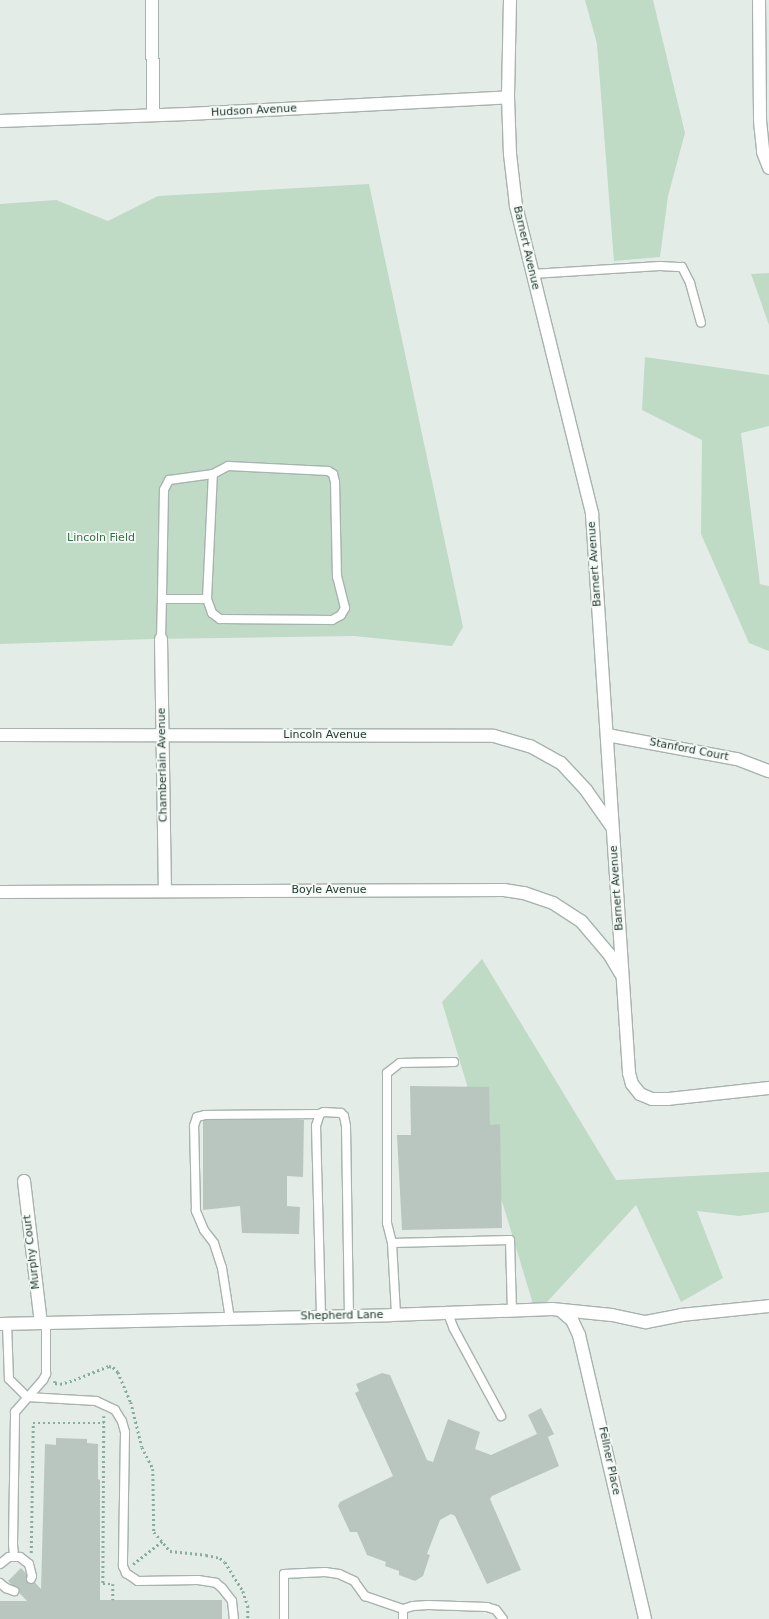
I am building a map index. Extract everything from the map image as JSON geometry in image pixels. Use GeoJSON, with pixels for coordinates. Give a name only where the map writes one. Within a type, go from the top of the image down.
{"type":"FeatureCollection","features":[{"type":"Feature","properties":{"kind":"street"},"geometry":{"type":"LineString","coordinates":[[152,0],[153,115]]}},
{"type":"Feature","properties":{"kind":"street","name":"Barnert Avenue"},"geometry":{"type":"LineString","coordinates":[[510,0],[508,97],[510,154],[516,206],[592,514],[629,1073],[632,1084],[640,1094],[652,1099],[679,1098],[769,1088]]}},
{"type":"Feature","properties":{"kind":"street"},"geometry":{"type":"LineString","coordinates":[[759,0],[760,122],[763,152],[769,168]]}},
{"type":"Feature","properties":{"kind":"street","name":"Hudson Avenue"},"geometry":{"type":"LineString","coordinates":[[0,122],[508,97]]}},
{"type":"Feature","properties":{"kind":"street","name":"Chamberlain Avenue"},"geometry":{"type":"LineString","coordinates":[[161,639],[165,891]]}},
{"type":"Feature","properties":{"kind":"street","name":"Lincoln Avenue"},"geometry":{"type":"LineString","coordinates":[[0,735],[494,736],[530,746],[561,764],[586,790],[613,828]]}},
{"type":"Feature","properties":{"kind":"street","name":"Stanford Court"},"geometry":{"type":"LineString","coordinates":[[607,735],[737,759],[769,771]]}},
{"type":"Feature","properties":{"kind":"street","name":"Boyle Avenue"},"geometry":{"type":"LineString","coordinates":[[0,892],[504,890],[524,893],[553,903],[581,921],[609,954],[623,976]]}},
{"type":"Feature","properties":{"kind":"street","name":"Murphy Court"},"geometry":{"type":"LineString","coordinates":[[24,1180],[44,1324]]}},
{"type":"Feature","properties":{"kind":"street","name":"Shepherd Lane"},"geometry":{"type":"LineString","coordinates":[[4,1323],[44,1324],[552,1309],[612,1315],[646,1322],[681,1315],[769,1306]]}},
{"type":"Feature","properties":{"kind":"street","name":"Fellner Place"},"geometry":{"type":"LineString","coordinates":[[560,1310],[572,1320],[579,1335],[644,1619]]}},
{"type":"Feature","properties":{"kind":"lane"},"geometry":{"type":"LineString","coordinates":[[532,274],[660,266],[682,267],[690,283],[701,323]]}},
{"type":"Feature","properties":{"kind":"lane"},"geometry":{"type":"LineString","coordinates":[[161,639],[164,490],[169,480],[214,474],[228,466],[328,471],[333,474],[335,482],[337,577],[345,608],[341,615],[332,620],[220,619],[212,613],[207,599],[214,474]]}},
{"type":"Feature","properties":{"kind":"lane"},"geometry":{"type":"LineString","coordinates":[[162,599],[207,599]]}},
{"type":"Feature","properties":{"kind":"lane"},"geometry":{"type":"LineString","coordinates":[[396,1314],[392,1243],[387,1223],[387,1073],[400,1063],[454,1062]]}},
{"type":"Feature","properties":{"kind":"lane"},"geometry":{"type":"LineString","coordinates":[[230,1318],[222,1268],[214,1243],[204,1230],[196,1211],[194,1126],[197,1117],[205,1115],[341,1113],[344,1116],[346,1126],[349,1316]]}},
{"type":"Feature","properties":{"kind":"lane"},"geometry":{"type":"LineString","coordinates":[[320,1114],[316,1126],[321,1316]]}},
{"type":"Feature","properties":{"kind":"lane"},"geometry":{"type":"LineString","coordinates":[[392,1243],[510,1240],[512,1310]]}},
{"type":"Feature","properties":{"kind":"lane"},"geometry":{"type":"LineString","coordinates":[[447,1312],[454,1329],[501,1416]]}},
{"type":"Feature","properties":{"kind":"lane"},"geometry":{"type":"LineString","coordinates":[[4,1323],[9,1379],[27,1396],[96,1401],[115,1410],[122,1421],[125,1432],[123,1566],[126,1573],[138,1581],[198,1580],[216,1583],[232,1601],[234,1619]]}},
{"type":"Feature","properties":{"kind":"lane"},"geometry":{"type":"LineString","coordinates":[[14,1556],[15,1412],[27,1396],[43,1380],[46,1374],[44,1324]]}},
{"type":"Feature","properties":{"kind":"lane"},"geometry":{"type":"LineString","coordinates":[[0,1564],[4,1560],[14,1556],[20,1557],[29,1564],[32,1576],[31,1580]]}},
{"type":"Feature","properties":{"kind":"lane"},"geometry":{"type":"LineString","coordinates":[[284,1619],[284,1574],[325,1572],[339,1574],[354,1581],[365,1596],[403,1609],[413,1606],[428,1605],[487,1607],[496,1610],[503,1619]]}},
{"type":"Feature","properties":{"kind":"lane"},"geometry":{"type":"LineString","coordinates":[[0,1583],[6,1588],[14,1590]]}},
{"type":"Feature","properties":{"kind":"lane"},"geometry":{"type":"LineString","coordinates":[[403,1609],[403,1619]]}},
{"type":"Feature","properties":{"kind":"path"},"geometry":{"type":"LineString","coordinates":[[55,1379],[55,1383],[60,1384],[88,1376],[109,1366],[113,1367],[118,1372],[131,1402],[142,1447],[153,1469],[154,1532],[170,1551],[206,1555],[220,1558],[225,1562],[243,1591],[248,1606],[248,1619]]}},
{"type":"Feature","properties":{"kind":"path"},"geometry":{"type":"LineString","coordinates":[[105,1404],[103,1584],[113,1584],[113,1600]]}},
{"type":"Feature","properties":{"kind":"path"},"geometry":{"type":"LineString","coordinates":[[33,1558],[31,1555],[33,1423],[104,1423]]}},
{"type":"Feature","properties":{"kind":"path"},"geometry":{"type":"LineString","coordinates":[[133,1564],[162,1541]]}},
{"type":"Feature","properties":{"kind":"green space"},"geometry":{"type":"Polygon","coordinates":[[[585,0],[653,0],[685,133],[668,196],[660,257],[614,261],[597,44],[585,0]]]}},
{"type":"Feature","properties":{"kind":"green space","name":"Lincoln Field"},"geometry":{"type":"Polygon","coordinates":[[[369,184],[463,627],[452,646],[354,636],[152,639],[0,644],[0,204],[56,200],[108,221],[158,196],[369,184]]]}},
{"type":"Feature","properties":{"kind":"green space"},"geometry":{"type":"Polygon","coordinates":[[[769,273],[769,325],[751,274],[769,273]]]}},
{"type":"Feature","properties":{"kind":"green space"},"geometry":{"type":"Polygon","coordinates":[[[645,357],[769,375],[769,426],[741,433],[760,584],[769,586],[769,651],[749,643],[701,534],[702,440],[642,410],[645,357]]]}},
{"type":"Feature","properties":{"kind":"green space"},"geometry":{"type":"Polygon","coordinates":[[[482,959],[616,1180],[769,1172],[769,1212],[739,1216],[697,1211],[723,1278],[681,1302],[636,1205],[536,1314],[442,1002],[482,959]]]}},
{"type":"Feature","properties":{"kind":"building"},"geometry":{"type":"Polygon","coordinates":[[[410,1086],[489,1087],[490,1125],[500,1124],[502,1228],[402,1230],[397,1135],[411,1135],[410,1086]]]}},
{"type":"Feature","properties":{"kind":"building"},"geometry":{"type":"Polygon","coordinates":[[[203,1119],[304,1120],[303,1177],[287,1176],[287,1206],[300,1207],[299,1234],[242,1233],[240,1206],[203,1210],[203,1119]]]}},
{"type":"Feature","properties":{"kind":"building"},"geometry":{"type":"Polygon","coordinates":[[[382,1373],[390,1375],[427,1460],[433,1462],[448,1419],[480,1432],[475,1449],[491,1455],[537,1434],[528,1415],[541,1408],[554,1434],[548,1437],[559,1466],[492,1496],[490,1499],[521,1570],[487,1584],[455,1516],[451,1514],[440,1520],[427,1554],[430,1555],[423,1576],[415,1581],[399,1575],[399,1571],[385,1566],[386,1562],[367,1555],[357,1532],[350,1532],[338,1506],[340,1502],[393,1476],[355,1393],[359,1391],[356,1384],[382,1373]]]}},
{"type":"Feature","properties":{"kind":"building"},"geometry":{"type":"Polygon","coordinates":[[[56,1438],[87,1439],[87,1443],[98,1444],[98,1479],[100,1480],[100,1600],[222,1600],[222,1619],[0,1619],[0,1601],[27,1601],[8,1581],[21,1568],[41,1589],[45,1444],[56,1445],[56,1438]]]}}]}
